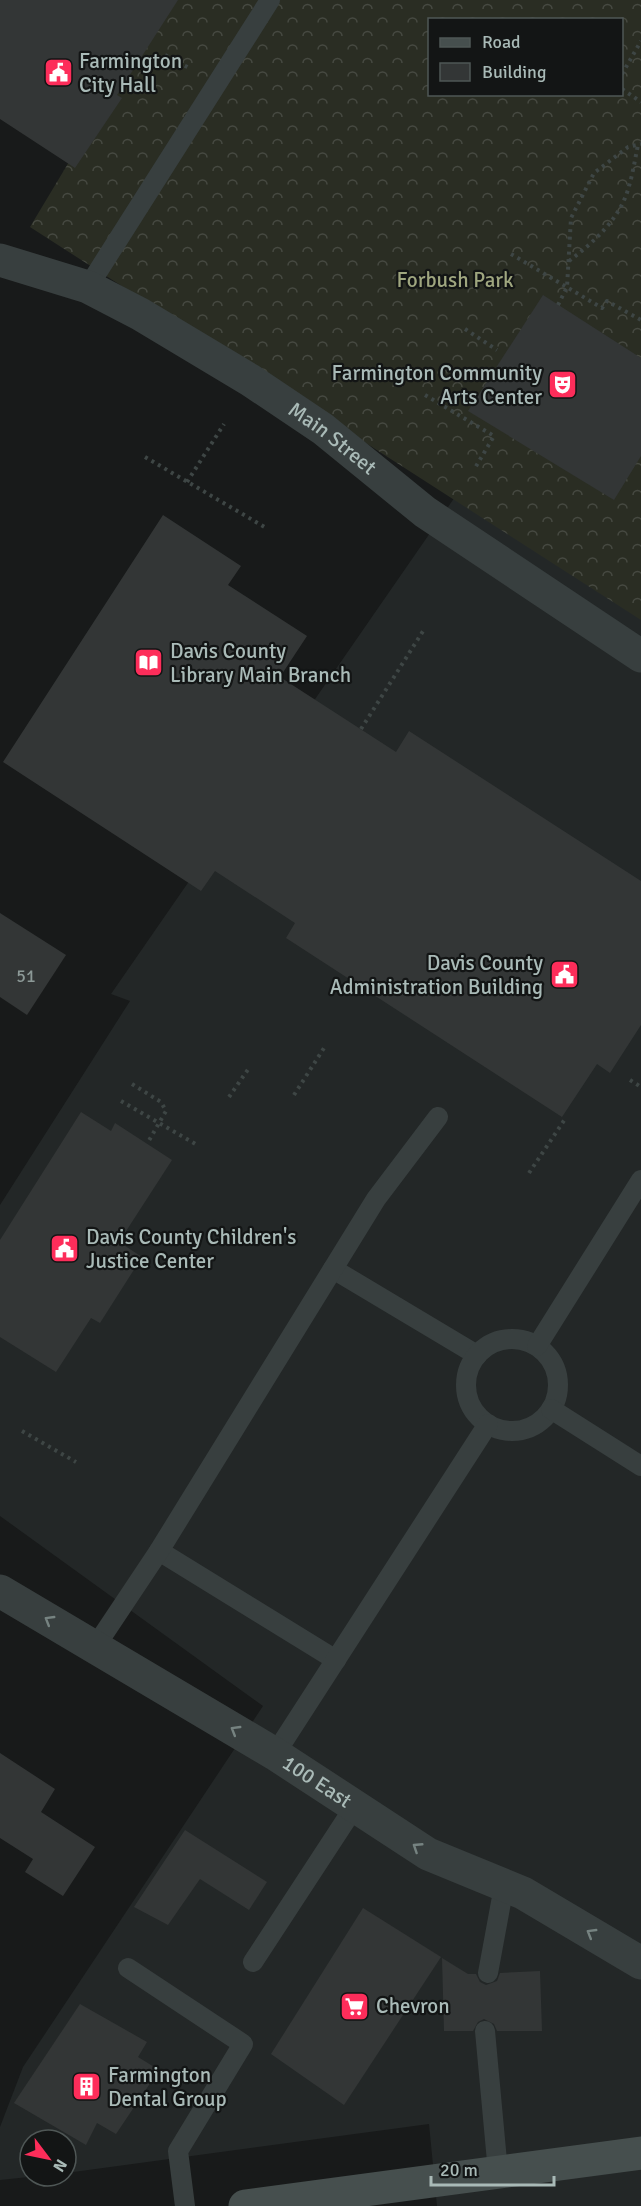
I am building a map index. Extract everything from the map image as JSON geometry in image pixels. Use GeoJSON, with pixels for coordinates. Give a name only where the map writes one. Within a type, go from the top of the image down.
{"type":"FeatureCollection","features":[{"type":"Feature","properties":{"kind":"main road"},"geometry":{"type":"LineString","coordinates":[[245,2206],[641,2153]]}},
{"type":"Feature","properties":{"kind":"street","name":"Main Street"},"geometry":{"type":"LineString","coordinates":[[0,260],[88,287],[140,314],[250,380],[323,429],[425,512],[641,656]]}},
{"type":"Feature","properties":{"kind":"street","name":"100 East"},"geometry":{"type":"LineString","coordinates":[[0,1591],[275,1754],[428,1854],[523,1893],[641,1964]]}},
{"type":"Feature","properties":{"kind":"lane"},"geometry":{"type":"LineString","coordinates":[[88,287],[270,0]]}},
{"type":"Feature","properties":{"kind":"lane"},"geometry":{"type":"LineString","coordinates":[[94,1647],[159,1551],[376,1198],[438,1117]]}},
{"type":"Feature","properties":{"kind":"lane"},"geometry":{"type":"LineString","coordinates":[[537,1346],[641,1180]]}},
{"type":"Feature","properties":{"kind":"lane"},"geometry":{"type":"LineString","coordinates":[[333,1269],[477,1355]]}},
{"type":"Feature","properties":{"kind":"lane"},"geometry":{"type":"LineString","coordinates":[[512,1339],[537,1346],[548,1355],[555,1367],[558,1381],[551,1409],[530,1427],[516,1431],[501,1429],[489,1424],[478,1416],[471,1405],[466,1379],[470,1366],[487,1346],[499,1341],[512,1339]]}},
{"type":"Feature","properties":{"kind":"lane"},"geometry":{"type":"LineString","coordinates":[[551,1409],[641,1466]]}},
{"type":"Feature","properties":{"kind":"lane"},"geometry":{"type":"LineString","coordinates":[[275,1754],[489,1424]]}},
{"type":"Feature","properties":{"kind":"lane"},"geometry":{"type":"LineString","coordinates":[[159,1551],[336,1660]]}},
{"type":"Feature","properties":{"kind":"lane"},"geometry":{"type":"LineString","coordinates":[[253,1962],[355,1806]]}},
{"type":"Feature","properties":{"kind":"lane"},"geometry":{"type":"LineString","coordinates":[[488,1973],[504,1886]]}},
{"type":"Feature","properties":{"kind":"lane"},"geometry":{"type":"LineString","coordinates":[[128,1968],[243,2044],[178,2151],[185,2206]]}},
{"type":"Feature","properties":{"kind":"lane"},"geometry":{"type":"LineString","coordinates":[[485,2031],[498,2172]]}},
{"type":"Feature","properties":{"kind":"path"},"geometry":{"type":"LineString","coordinates":[[623,71],[641,41]]}},
{"type":"Feature","properties":{"kind":"path"},"geometry":{"type":"LineString","coordinates":[[623,90],[641,102]]}},
{"type":"Feature","properties":{"kind":"path"},"geometry":{"type":"LineString","coordinates":[[558,305],[567,287],[568,261],[571,218],[594,173],[628,147],[639,145],[629,189],[614,217],[596,241],[568,261]]}},
{"type":"Feature","properties":{"kind":"path"},"geometry":{"type":"LineString","coordinates":[[511,254],[602,308],[607,301],[641,320]]}},
{"type":"Feature","properties":{"kind":"path"},"geometry":{"type":"LineString","coordinates":[[465,329],[497,350]]}},
{"type":"Feature","properties":{"kind":"path"},"geometry":{"type":"LineString","coordinates":[[424,395],[494,436],[475,468]]}},
{"type":"Feature","properties":{"kind":"path"},"geometry":{"type":"LineString","coordinates":[[187,482],[224,424]]}},
{"type":"Feature","properties":{"kind":"path"},"geometry":{"type":"LineString","coordinates":[[145,457],[268,529]]}},
{"type":"Feature","properties":{"kind":"path"},"geometry":{"type":"LineString","coordinates":[[361,729],[425,628]]}},
{"type":"Feature","properties":{"kind":"path"},"geometry":{"type":"LineString","coordinates":[[294,1095],[324,1048]]}},
{"type":"Feature","properties":{"kind":"path"},"geometry":{"type":"LineString","coordinates":[[229,1097],[249,1068]]}},
{"type":"Feature","properties":{"kind":"path"},"geometry":{"type":"LineString","coordinates":[[630,1080],[641,1087]]}},
{"type":"Feature","properties":{"kind":"path"},"geometry":{"type":"LineString","coordinates":[[132,1084],[161,1102],[166,1111],[147,1144]]}},
{"type":"Feature","properties":{"kind":"path"},"geometry":{"type":"LineString","coordinates":[[121,1101],[199,1146]]}},
{"type":"Feature","properties":{"kind":"path"},"geometry":{"type":"LineString","coordinates":[[529,1173],[565,1119]]}},
{"type":"Feature","properties":{"kind":"path"},"geometry":{"type":"LineString","coordinates":[[22,1431],[76,1462]]}},
{"type":"Feature","properties":{"kind":"shaded area"},"geometry":{"type":"Polygon","coordinates":[[[475,468],[641,592],[641,2206],[437,2206],[429,2124],[78,2171],[78,2128],[18,2128],[18,2178],[0,2180],[0,2127],[23,2067],[263,1706],[0,1516],[0,1205],[130,1001],[111,994],[475,468]]]}},
{"type":"Feature","properties":{"kind":"green space","name":"Forbush Park"},"geometry":{"type":"Polygon","coordinates":[[[166,0],[641,0],[641,620],[30,227],[166,0]]]}},
{"type":"Feature","properties":{"kind":"building","name":"Farmington City Hall"},"geometry":{"type":"Polygon","coordinates":[[[0,0],[178,0],[117,95],[122,98],[75,168],[0,119],[0,0]]]}},
{"type":"Feature","properties":{"kind":"building","name":"Farmington Community Arts Center"},"geometry":{"type":"Polygon","coordinates":[[[543,295],[641,358],[641,456],[614,500],[468,411],[543,295]]]}},
{"type":"Feature","properties":{"kind":"building"},"geometry":{"type":"Polygon","coordinates":[[[163,515],[241,566],[228,585],[307,636],[280,677],[396,752],[409,731],[641,881],[641,1025],[610,1073],[597,1064],[562,1117],[286,938],[295,923],[215,871],[201,891],[3,762],[163,515]]]}},
{"type":"Feature","properties":{"kind":"building"},"geometry":{"type":"Polygon","coordinates":[[[0,913],[66,955],[27,1015],[0,997],[0,913]]]}},
{"type":"Feature","properties":{"kind":"building","name":"Davis County Children's Justice Center"},"geometry":{"type":"Polygon","coordinates":[[[81,1112],[111,1131],[115,1123],[172,1160],[119,1242],[142,1257],[100,1323],[91,1318],[56,1372],[0,1337],[0,1240],[81,1112]]]}},
{"type":"Feature","properties":{"kind":"building"},"geometry":{"type":"Polygon","coordinates":[[[0,1753],[55,1789],[41,1812],[95,1847],[63,1896],[25,1872],[33,1859],[0,1838],[0,1753]]]}},
{"type":"Feature","properties":{"kind":"building"},"geometry":{"type":"Polygon","coordinates":[[[185,1830],[267,1882],[249,1910],[200,1879],[168,1925],[134,1907],[185,1830]]]}},
{"type":"Feature","properties":{"kind":"building","name":"Chevron"},"geometry":{"type":"Polygon","coordinates":[[[363,1908],[441,1957],[344,2105],[271,2054],[363,1908]]]}},
{"type":"Feature","properties":{"kind":"building","name":"Chevron"},"geometry":{"type":"Polygon","coordinates":[[[442,1958],[468,1974],[476,1974],[480,1982],[486,1985],[497,1981],[500,1973],[540,1971],[542,2031],[497,2031],[494,2024],[484,2019],[478,2022],[473,2031],[444,2031],[442,1958]]]}},
{"type":"Feature","properties":{"kind":"building","name":"Farmington Dental Group"},"geometry":{"type":"Polygon","coordinates":[[[80,2004],[147,2042],[138,2057],[159,2070],[116,2134],[97,2123],[86,2145],[78,2140],[78,2128],[57,2128],[14,2103],[80,2004]]]}},
{"type":"Feature","properties":{"kind":"place","name":"Farmington City Hall"},"geometry":{"type":"Point","coordinates":[58,73]}},
{"type":"Feature","properties":{"kind":"place","name":"Farmington Community Arts Center"},"geometry":{"type":"Point","coordinates":[563,385]}},
{"type":"Feature","properties":{"kind":"place","name":"Davis County Library Main Branch"},"geometry":{"type":"Point","coordinates":[149,663]}},
{"type":"Feature","properties":{"kind":"place","name":"Davis County Administration Building"},"geometry":{"type":"Point","coordinates":[564,975]}},
{"type":"Feature","properties":{"kind":"place","name":"Davis County Children's Justice Center"},"geometry":{"type":"Point","coordinates":[65,1249]}},
{"type":"Feature","properties":{"kind":"place","name":"Chevron"},"geometry":{"type":"Point","coordinates":[355,2006]}},
{"type":"Feature","properties":{"kind":"place","name":"Farmington Dental Group"},"geometry":{"type":"Point","coordinates":[87,2087]}}]}
